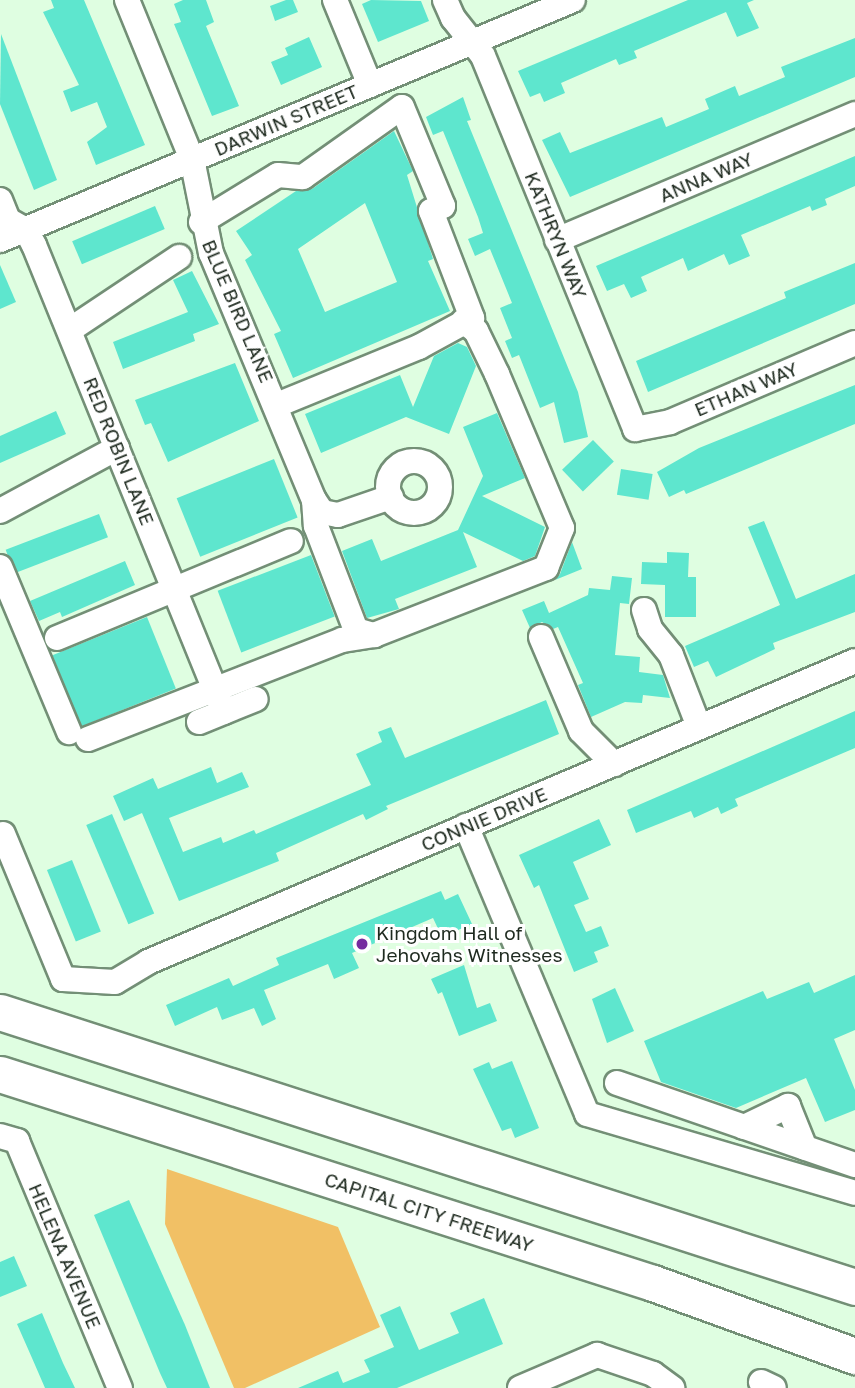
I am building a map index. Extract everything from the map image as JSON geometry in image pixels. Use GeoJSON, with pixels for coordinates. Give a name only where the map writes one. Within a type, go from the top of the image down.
{"type":"FeatureCollection","features":[{"type":"Feature","properties":{"kind":"highway"},"geometry":{"type":"LineString","coordinates":[[0,1012],[855,1287]]}},
{"type":"Feature","properties":{"kind":"highway","name":"CAPITAL CITY FREEWAY"},"geometry":{"type":"LineString","coordinates":[[0,1074],[653,1283],[855,1356]]}},
{"type":"Feature","properties":{"kind":"street","name":"BLUE BIRD LANE"},"geometry":{"type":"LineString","coordinates":[[127,0],[192,159],[201,222],[314,499],[316,526],[356,629],[374,635]]}},
{"type":"Feature","properties":{"kind":"street"},"geometry":{"type":"LineString","coordinates":[[277,405],[419,347],[472,318],[431,211],[443,206],[402,107],[380,81],[335,0]]}},
{"type":"Feature","properties":{"kind":"street","name":"KATHRYN WAY"},"geometry":{"type":"LineString","coordinates":[[445,0],[473,42],[635,429]]}},
{"type":"Feature","properties":{"kind":"street","name":"DARWIN STREET"},"geometry":{"type":"LineString","coordinates":[[0,240],[573,0]]}},
{"type":"Feature","properties":{"kind":"street"},"geometry":{"type":"LineString","coordinates":[[201,222],[278,175],[303,177],[402,107]]}},
{"type":"Feature","properties":{"kind":"street","name":"ANNA WAY"},"geometry":{"type":"LineString","coordinates":[[557,240],[855,114]]}},
{"type":"Feature","properties":{"kind":"street","name":"RED ROBIN LANE"},"geometry":{"type":"LineString","coordinates":[[0,200],[8,220],[26,230],[71,329],[224,712]]}},
{"type":"Feature","properties":{"kind":"street"},"geometry":{"type":"LineString","coordinates":[[71,329],[179,257]]}},
{"type":"Feature","properties":{"kind":"street"},"geometry":{"type":"LineString","coordinates":[[0,566],[79,735],[342,640],[374,635],[546,568],[562,536],[562,528],[498,374],[476,331],[463,321]]}},
{"type":"Feature","properties":{"kind":"street","name":"ETHAN WAY"},"geometry":{"type":"LineString","coordinates":[[635,429],[670,422],[855,343]]}},
{"type":"Feature","properties":{"kind":"street"},"geometry":{"type":"LineString","coordinates":[[0,511],[117,448]]}},
{"type":"Feature","properties":{"kind":"street"},"geometry":{"type":"LineString","coordinates":[[314,499],[322,512],[338,515],[391,497]]}},
{"type":"Feature","properties":{"kind":"street"},"geometry":{"type":"LineString","coordinates":[[57,638],[291,541]]}},
{"type":"Feature","properties":{"kind":"street"},"geometry":{"type":"LineString","coordinates":[[644,610],[650,629],[671,655],[699,727]]}},
{"type":"Feature","properties":{"kind":"street"},"geometry":{"type":"LineString","coordinates":[[541,636],[581,731],[614,764]]}},
{"type":"Feature","properties":{"kind":"street","name":"CONNIE DRIVE"},"geometry":{"type":"LineString","coordinates":[[3,834],[64,979],[115,982],[148,962],[855,662]]}},
{"type":"Feature","properties":{"kind":"street"},"geometry":{"type":"LineString","coordinates":[[199,722],[256,699]]}},
{"type":"Feature","properties":{"kind":"street"},"geometry":{"type":"LineString","coordinates":[[466,826],[587,1114],[855,1193]]}},
{"type":"Feature","properties":{"kind":"street"},"geometry":{"type":"LineString","coordinates":[[617,1083],[855,1165]]}},
{"type":"Feature","properties":{"kind":"street"},"geometry":{"type":"LineString","coordinates":[[658,1135],[676,1103]]}},
{"type":"Feature","properties":{"kind":"street"},"geometry":{"type":"LineString","coordinates":[[744,1127],[788,1106],[805,1148]]}},
{"type":"Feature","properties":{"kind":"street","name":"HELENA AVENUE"},"geometry":{"type":"LineString","coordinates":[[0,1136],[18,1141],[120,1388]]}},
{"type":"Feature","properties":{"kind":"street"},"geometry":{"type":"LineString","coordinates":[[764,1166],[779,1139]]}},
{"type":"Feature","properties":{"kind":"street"},"geometry":{"type":"LineString","coordinates":[[520,1388],[597,1355],[663,1381]]}},
{"type":"Feature","properties":{"kind":"street"},"geometry":{"type":"LineString","coordinates":[[764,1388],[761,1382],[774,1388]]}},
{"type":"Feature","properties":{"kind":"shaded area"},"geometry":{"type":"Polygon","coordinates":[[[167,1169],[338,1227],[380,1327],[245,1388],[234,1388],[165,1224],[167,1169]]]}},
{"type":"Feature","properties":{"kind":"building"},"geometry":{"type":"Polygon","coordinates":[[[51,0],[84,0],[145,145],[96,165],[87,142],[107,127],[97,102],[71,112],[63,91],[79,85],[43,12],[54,8],[51,0]]]}},
{"type":"Feature","properties":{"kind":"building"},"geometry":{"type":"Polygon","coordinates":[[[183,0],[206,0],[214,22],[206,26],[239,106],[212,116],[174,24],[181,22],[174,4],[183,0]]]}},
{"type":"Feature","properties":{"kind":"building"},"geometry":{"type":"Polygon","coordinates":[[[293,0],[298,12],[275,21],[270,6],[293,0]]]}},
{"type":"Feature","properties":{"kind":"building"},"geometry":{"type":"Polygon","coordinates":[[[371,0],[421,1],[429,21],[378,42],[362,4],[371,0]]]}},
{"type":"Feature","properties":{"kind":"building"},"geometry":{"type":"Polygon","coordinates":[[[688,0],[754,0],[747,3],[759,28],[737,37],[726,12],[634,51],[637,58],[619,65],[616,59],[561,83],[565,93],[544,102],[540,93],[530,97],[518,71],[688,0]]]}},
{"type":"Feature","properties":{"kind":"building"},"geometry":{"type":"Polygon","coordinates":[[[1,34],[57,180],[34,190],[0,104],[1,34]]]}},
{"type":"Feature","properties":{"kind":"building"},"geometry":{"type":"Polygon","coordinates":[[[309,37],[322,67],[281,85],[271,62],[288,55],[285,48],[309,37]]]}},
{"type":"Feature","properties":{"kind":"building"},"geometry":{"type":"Polygon","coordinates":[[[855,38],[855,77],[570,197],[542,140],[560,132],[570,153],[662,117],[666,127],[709,109],[705,99],[735,86],[739,96],[785,77],[781,67],[855,38]]]}},
{"type":"Feature","properties":{"kind":"building"},"geometry":{"type":"Polygon","coordinates":[[[463,97],[471,120],[467,121],[578,392],[588,437],[564,443],[554,402],[540,408],[519,355],[512,358],[505,341],[512,338],[500,308],[512,303],[490,249],[475,256],[468,239],[483,233],[478,217],[443,131],[433,135],[426,117],[463,97]]]}},
{"type":"Feature","properties":{"kind":"building"},"geometry":{"type":"Polygon","coordinates":[[[394,131],[413,171],[407,175],[433,259],[428,261],[450,311],[293,378],[274,334],[281,331],[245,260],[252,255],[236,231],[296,191],[312,189],[394,131]],[[365,203],[298,249],[325,312],[397,282],[365,203]]]}},
{"type":"Feature","properties":{"kind":"building"},"geometry":{"type":"Polygon","coordinates":[[[855,156],[855,186],[825,199],[827,205],[812,211],[810,206],[741,235],[750,256],[729,265],[724,254],[688,271],[683,258],[641,277],[647,291],[631,298],[624,284],[607,291],[596,266],[855,156]]]}},
{"type":"Feature","properties":{"kind":"building"},"geometry":{"type":"Polygon","coordinates":[[[155,206],[165,229],[82,264],[72,241],[155,206]]]}},
{"type":"Feature","properties":{"kind":"building"},"geometry":{"type":"Polygon","coordinates":[[[855,263],[855,304],[648,392],[636,361],[786,298],[784,292],[855,263]]]}},
{"type":"Feature","properties":{"kind":"building"},"geometry":{"type":"Polygon","coordinates":[[[0,265],[16,302],[0,309],[0,265]]]}},
{"type":"Feature","properties":{"kind":"building"},"geometry":{"type":"Polygon","coordinates":[[[192,271],[219,324],[193,334],[195,341],[123,369],[113,342],[188,312],[173,280],[192,271]]]}},
{"type":"Feature","properties":{"kind":"building"},"geometry":{"type":"Polygon","coordinates":[[[458,343],[467,347],[476,366],[449,434],[406,417],[321,453],[305,414],[400,375],[413,407],[434,356],[458,343]]]}},
{"type":"Feature","properties":{"kind":"building"},"geometry":{"type":"Polygon","coordinates":[[[235,363],[259,421],[168,462],[151,423],[145,425],[135,400],[235,363]]]}},
{"type":"Feature","properties":{"kind":"building"},"geometry":{"type":"Polygon","coordinates":[[[855,385],[855,424],[686,494],[684,490],[669,497],[657,472],[699,448],[855,385]]]}},
{"type":"Feature","properties":{"kind":"building"},"geometry":{"type":"Polygon","coordinates":[[[56,411],[66,434],[0,463],[0,436],[56,411]]]}},
{"type":"Feature","properties":{"kind":"building"},"geometry":{"type":"Polygon","coordinates":[[[497,413],[525,478],[482,496],[545,527],[535,556],[523,561],[463,532],[477,567],[395,599],[399,609],[367,618],[342,551],[372,539],[381,561],[458,530],[483,476],[463,427],[497,413]]]}},
{"type":"Feature","properties":{"kind":"building"},"geometry":{"type":"Polygon","coordinates":[[[593,440],[614,462],[583,491],[562,470],[593,440]]]}},
{"type":"Feature","properties":{"kind":"building"},"geometry":{"type":"Polygon","coordinates":[[[274,459],[298,517],[200,557],[177,498],[274,459]]]}},
{"type":"Feature","properties":{"kind":"building"},"geometry":{"type":"Polygon","coordinates":[[[621,469],[653,474],[649,500],[617,495],[621,469]]]}},
{"type":"Feature","properties":{"kind":"building"},"geometry":{"type":"Polygon","coordinates":[[[99,514],[108,537],[15,573],[6,550],[99,514]]]}},
{"type":"Feature","properties":{"kind":"building"},"geometry":{"type":"Polygon","coordinates":[[[764,521],[796,599],[855,574],[855,612],[773,643],[775,649],[716,677],[708,661],[694,667],[685,646],[780,605],[748,527],[764,521]]]}},
{"type":"Feature","properties":{"kind":"building"},"geometry":{"type":"Polygon","coordinates":[[[572,542],[582,569],[555,580],[560,574],[572,542]]]}},
{"type":"Feature","properties":{"kind":"building"},"geometry":{"type":"Polygon","coordinates":[[[667,552],[689,553],[688,577],[696,577],[696,617],[665,617],[665,585],[641,584],[642,562],[667,563],[667,552]]]}},
{"type":"Feature","properties":{"kind":"building"},"geometry":{"type":"Polygon","coordinates":[[[311,555],[335,617],[241,652],[218,591],[311,555]]]}},
{"type":"Feature","properties":{"kind":"building"},"geometry":{"type":"Polygon","coordinates":[[[125,561],[135,585],[62,617],[60,612],[39,621],[30,601],[125,561]]]}},
{"type":"Feature","properties":{"kind":"building"},"geometry":{"type":"Polygon","coordinates":[[[612,576],[632,578],[629,604],[620,603],[615,655],[640,657],[639,672],[663,675],[670,698],[643,695],[642,703],[625,702],[591,717],[578,685],[583,683],[558,627],[553,629],[542,622],[530,628],[522,610],[544,601],[549,613],[588,595],[589,588],[610,590],[612,576]]]}},
{"type":"Feature","properties":{"kind":"building"},"geometry":{"type":"Polygon","coordinates":[[[147,617],[176,688],[81,727],[52,655],[147,617]]]}},
{"type":"Feature","properties":{"kind":"building"},"geometry":{"type":"Polygon","coordinates":[[[546,700],[559,734],[386,806],[388,809],[366,820],[363,814],[276,853],[279,861],[179,901],[142,813],[124,821],[113,796],[153,778],[158,789],[211,767],[217,783],[242,772],[249,787],[169,818],[183,852],[221,837],[223,843],[254,830],[256,834],[371,785],[356,754],[382,742],[378,732],[391,727],[405,758],[546,700]]]}},
{"type":"Feature","properties":{"kind":"building"},"geometry":{"type":"Polygon","coordinates":[[[855,711],[855,748],[735,799],[738,806],[721,814],[718,807],[694,818],[691,811],[636,833],[627,810],[855,711]]]}},
{"type":"Feature","properties":{"kind":"building"},"geometry":{"type":"Polygon","coordinates":[[[112,814],[154,913],[128,924],[86,825],[112,814]]]}},
{"type":"Feature","properties":{"kind":"building"},"geometry":{"type":"Polygon","coordinates":[[[599,819],[611,845],[573,862],[589,899],[574,905],[586,932],[601,926],[609,946],[594,952],[598,962],[574,972],[539,885],[534,888],[519,855],[599,819]]]}},
{"type":"Feature","properties":{"kind":"building"},"geometry":{"type":"Polygon","coordinates":[[[72,860],[101,931],[76,942],[47,870],[72,860]]]}},
{"type":"Feature","properties":{"kind":"building"},"geometry":{"type":"Polygon","coordinates":[[[441,891],[445,900],[458,894],[472,924],[442,937],[433,918],[352,953],[359,968],[334,979],[328,964],[264,990],[276,1019],[262,1026],[254,1008],[222,1020],[217,1007],[175,1026],[166,1005],[229,978],[233,986],[279,965],[276,958],[441,891]]]}},
{"type":"Feature","properties":{"kind":"building"},"geometry":{"type":"Polygon","coordinates":[[[464,965],[477,1008],[490,1003],[497,1021],[459,1036],[442,992],[438,994],[431,979],[464,965]]]}},
{"type":"Feature","properties":{"kind":"building"},"geometry":{"type":"Polygon","coordinates":[[[855,975],[855,1030],[834,1039],[855,1090],[855,1110],[825,1122],[806,1078],[736,1108],[661,1082],[644,1041],[763,991],[767,999],[809,982],[814,993],[855,975]]]}},
{"type":"Feature","properties":{"kind":"building"},"geometry":{"type":"Polygon","coordinates":[[[615,988],[634,1031],[607,1043],[592,999],[615,988]]]}},
{"type":"Feature","properties":{"kind":"building"},"geometry":{"type":"Polygon","coordinates":[[[512,1061],[539,1128],[515,1138],[511,1128],[502,1131],[473,1069],[489,1062],[492,1069],[512,1061]]]}},
{"type":"Feature","properties":{"kind":"building"},"geometry":{"type":"Polygon","coordinates":[[[129,1200],[210,1388],[167,1388],[160,1373],[94,1215],[129,1200]]]}},
{"type":"Feature","properties":{"kind":"building"},"geometry":{"type":"Polygon","coordinates":[[[14,1256],[27,1286],[0,1297],[0,1262],[14,1256]]]}},
{"type":"Feature","properties":{"kind":"building"},"geometry":{"type":"Polygon","coordinates":[[[484,1298],[503,1344],[397,1388],[298,1388],[338,1371],[343,1383],[370,1372],[364,1360],[394,1347],[380,1315],[400,1306],[419,1350],[459,1333],[450,1313],[484,1298]]]}},
{"type":"Feature","properties":{"kind":"building"},"geometry":{"type":"Polygon","coordinates":[[[42,1313],[75,1388],[45,1388],[17,1324],[42,1313]]]}},
{"type":"Feature","properties":{"kind":"place","name":"Kingdom Hall of Jehovahs Witnesses"},"geometry":{"type":"Point","coordinates":[362,944]}}]}
